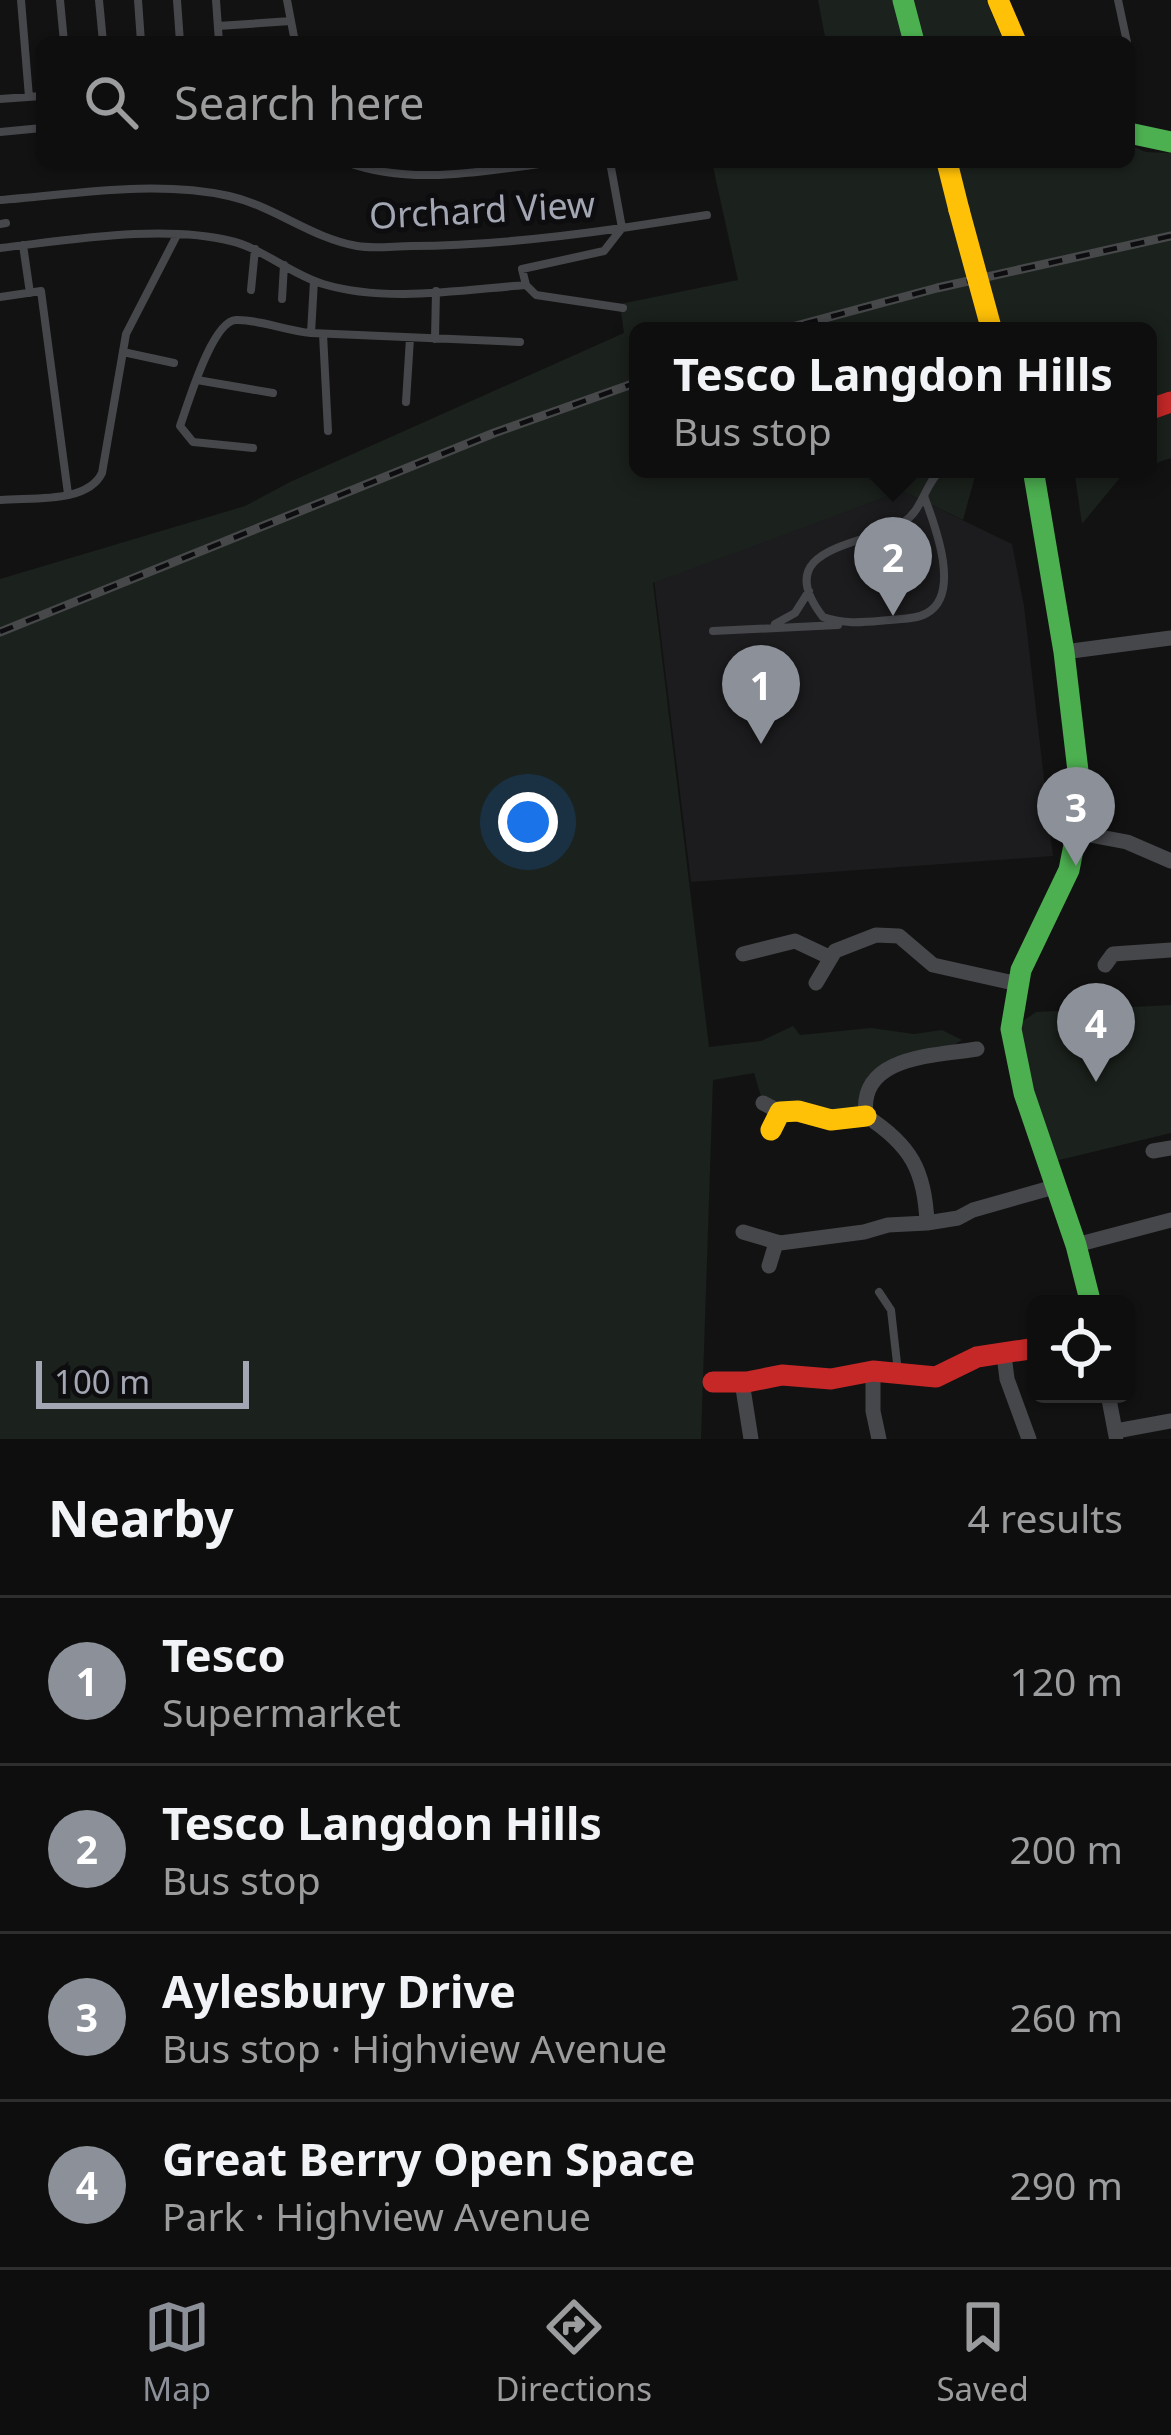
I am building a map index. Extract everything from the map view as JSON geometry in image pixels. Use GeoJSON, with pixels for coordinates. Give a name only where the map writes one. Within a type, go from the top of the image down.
{"type":"FeatureCollection","features":[{"type":"Feature","properties":{"kind":"street"},"geometry":{"type":"LineString","coordinates":[[902,0],[912,36]]}},
{"type":"Feature","properties":{"kind":"street"},"geometry":{"type":"LineString","coordinates":[[998,0],[1013,36]]}},
{"type":"Feature","properties":{"kind":"street"},"geometry":{"type":"LineString","coordinates":[[1135,134],[1171,142]]}},
{"type":"Feature","properties":{"kind":"street"},"geometry":{"type":"LineString","coordinates":[[948,168],[990,322]]}},
{"type":"Feature","properties":{"kind":"street"},"geometry":{"type":"LineString","coordinates":[[1034,478],[1082,791],[1079,833],[1069,871],[1018,984],[1012,1015],[1013,1049],[1089,1295]]}},
{"type":"Feature","properties":{"kind":"street"},"geometry":{"type":"LineString","coordinates":[[1064,652],[1171,638]]}},
{"type":"Feature","properties":{"kind":"street"},"geometry":{"type":"LineString","coordinates":[[1079,833],[1127,842],[1171,861]]}},
{"type":"Feature","properties":{"kind":"street"},"geometry":{"type":"LineString","coordinates":[[816,982],[829,957],[844,945],[899,936],[933,965],[1018,984]]}},
{"type":"Feature","properties":{"kind":"street"},"geometry":{"type":"LineString","coordinates":[[743,954],[795,941],[829,957]]}},
{"type":"Feature","properties":{"kind":"street"},"geometry":{"type":"LineString","coordinates":[[1105,965],[1113,954],[1171,950]]}},
{"type":"Feature","properties":{"kind":"street"},"geometry":{"type":"LineString","coordinates":[[866,1116],[867,1092],[893,1063],[977,1049]]}},
{"type":"Feature","properties":{"kind":"street"},"geometry":{"type":"LineString","coordinates":[[772,1115],[798,1111],[831,1120],[866,1116],[898,1142],[921,1173],[927,1223]]}},
{"type":"Feature","properties":{"kind":"street"},"geometry":{"type":"LineString","coordinates":[[1153,1151],[1171,1149]]}},
{"type":"Feature","properties":{"kind":"street"},"geometry":{"type":"LineString","coordinates":[[743,1232],[776,1243],[904,1222],[927,1223],[958,1218],[1054,1186]]}},
{"type":"Feature","properties":{"kind":"street"},"geometry":{"type":"LineString","coordinates":[[1076,1245],[1171,1220]]}},
{"type":"Feature","properties":{"kind":"street"},"geometry":{"type":"LineString","coordinates":[[770,1266],[776,1243]]}},
{"type":"Feature","properties":{"kind":"street"},"geometry":{"type":"LineString","coordinates":[[713,1382],[782,1375],[831,1379],[873,1371],[936,1377],[977,1357],[1027,1350]]}},
{"type":"Feature","properties":{"kind":"street"},"geometry":{"type":"LineString","coordinates":[[1004,1355],[1007,1379],[1029,1439]]}},
{"type":"Feature","properties":{"kind":"street"},"geometry":{"type":"LineString","coordinates":[[873,1371],[879,1439]]}},
{"type":"Feature","properties":{"kind":"street"},"geometry":{"type":"LineString","coordinates":[[742,1382],[751,1439]]}},
{"type":"Feature","properties":{"kind":"street"},"geometry":{"type":"LineString","coordinates":[[1110,1403],[1116,1435],[1171,1421]]}},
{"type":"Feature","properties":{"kind":"lane"},"geometry":{"type":"LineString","coordinates":[[21,0],[29,97]]}},
{"type":"Feature","properties":{"kind":"lane"},"geometry":{"type":"LineString","coordinates":[[60,0],[63,36]]}},
{"type":"Feature","properties":{"kind":"lane"},"geometry":{"type":"LineString","coordinates":[[99,0],[102,36]]}},
{"type":"Feature","properties":{"kind":"lane"},"geometry":{"type":"LineString","coordinates":[[138,0],[141,36]]}},
{"type":"Feature","properties":{"kind":"lane"},"geometry":{"type":"LineString","coordinates":[[177,0],[180,36]]}},
{"type":"Feature","properties":{"kind":"lane"},"geometry":{"type":"LineString","coordinates":[[216,0],[219,36]]}},
{"type":"Feature","properties":{"kind":"lane"},"geometry":{"type":"LineString","coordinates":[[286,0],[294,36]]}},
{"type":"Feature","properties":{"kind":"lane"},"geometry":{"type":"LineString","coordinates":[[1118,0],[1126,36]]}},
{"type":"Feature","properties":{"kind":"lane"},"geometry":{"type":"LineString","coordinates":[[218,26],[291,21]]}},
{"type":"Feature","properties":{"kind":"lane"},"geometry":{"type":"LineString","coordinates":[[0,100],[36,96]]}},
{"type":"Feature","properties":{"kind":"lane"},"geometry":{"type":"LineString","coordinates":[[0,132],[36,129]]}},
{"type":"Feature","properties":{"kind":"lane","name":"Orchard View"},"geometry":{"type":"LineString","coordinates":[[368,168],[397,176],[501,168]]}},
{"type":"Feature","properties":{"kind":"lane","name":"Orchard View"},"geometry":{"type":"LineString","coordinates":[[0,200],[134,189],[195,191],[261,206],[334,240],[360,246],[444,246],[622,228],[611,168]]}},
{"type":"Feature","properties":{"kind":"lane"},"geometry":{"type":"LineString","coordinates":[[623,308],[536,295],[526,285],[522,268],[604,250],[622,228],[707,215]]}},
{"type":"Feature","properties":{"kind":"lane"},"geometry":{"type":"LineString","coordinates":[[0,248],[177,235],[231,241],[314,281],[349,290],[436,292],[526,285]]}},
{"type":"Feature","properties":{"kind":"lane"},"geometry":{"type":"LineString","coordinates":[[0,500],[68,494],[96,485],[132,321],[177,235]]}},
{"type":"Feature","properties":{"kind":"lane"},"geometry":{"type":"LineString","coordinates":[[23,245],[30,293]]}},
{"type":"Feature","properties":{"kind":"lane"},"geometry":{"type":"LineString","coordinates":[[250,290],[255,249]]}},
{"type":"Feature","properties":{"kind":"lane"},"geometry":{"type":"LineString","coordinates":[[282,299],[284,265]]}},
{"type":"Feature","properties":{"kind":"lane"},"geometry":{"type":"LineString","coordinates":[[311,333],[314,281]]}},
{"type":"Feature","properties":{"kind":"lane"},"geometry":{"type":"LineString","coordinates":[[0,297],[41,292],[68,494]]}},
{"type":"Feature","properties":{"kind":"lane"},"geometry":{"type":"LineString","coordinates":[[435,339],[436,292]]}},
{"type":"Feature","properties":{"kind":"lane"},"geometry":{"type":"LineString","coordinates":[[253,448],[193,442],[179,426],[214,338],[227,322],[239,319],[284,331],[323,334],[520,342]]}},
{"type":"Feature","properties":{"kind":"lane"},"geometry":{"type":"LineString","coordinates":[[323,334],[328,431]]}},
{"type":"Feature","properties":{"kind":"lane"},"geometry":{"type":"LineString","coordinates":[[406,402],[410,338]]}},
{"type":"Feature","properties":{"kind":"lane"},"geometry":{"type":"LineString","coordinates":[[123,352],[174,363]]}},
{"type":"Feature","properties":{"kind":"lane"},"geometry":{"type":"LineString","coordinates":[[197,380],[273,393]]}},
{"type":"Feature","properties":{"kind":"lane"},"geometry":{"type":"LineString","coordinates":[[762,627],[795,614],[808,591],[808,576],[826,550],[903,523],[932,478]]}},
{"type":"Feature","properties":{"kind":"lane"},"geometry":{"type":"LineString","coordinates":[[713,632],[926,614],[937,605],[945,584],[940,544],[924,496]]}},
{"type":"Feature","properties":{"kind":"lane"},"geometry":{"type":"LineString","coordinates":[[808,591],[823,617],[845,624]]}},
{"type":"Feature","properties":{"kind":"lane"},"geometry":{"type":"LineString","coordinates":[[879,1292],[891,1310],[898,1373]]}},
{"type":"Feature","properties":{"kind":"shaded area"},"geometry":{"type":"Polygon","coordinates":[[[818,0],[986,0],[1001,36],[825,36],[818,0]]]}},
{"type":"Feature","properties":{"kind":"shaded area"},"geometry":{"type":"Polygon","coordinates":[[[1135,147],[1171,153],[1171,458],[1157,463],[1157,322],[629,322],[629,478],[975,478],[963,520],[902,491],[653,583],[709,1047],[761,1041],[793,1026],[800,1035],[871,1028],[914,1034],[942,1030],[962,1040],[937,1055],[881,1072],[866,1116],[763,1103],[754,1073],[713,1080],[701,1439],[0,1439],[0,579],[245,506],[624,333],[620,304],[738,280],[713,168],[1135,168],[1135,147]]]}},
{"type":"Feature","properties":{"kind":"shaded area"},"geometry":{"type":"Polygon","coordinates":[[[1075,478],[1120,478],[1082,524],[1075,478]]]}},
{"type":"Feature","properties":{"kind":"shaded area"},"geometry":{"type":"Polygon","coordinates":[[[902,491],[1012,544],[1024,606],[1053,856],[691,882],[654,580],[902,491]]]}},
{"type":"Feature","properties":{"kind":"shaded area"},"geometry":{"type":"Polygon","coordinates":[[[1171,1005],[1171,1133],[1047,1163],[1011,1029],[1036,1012],[1171,1005]]]}},
{"type":"Feature","properties":{"kind":"railway"},"geometry":{"type":"LineString","coordinates":[[810,322],[937,288],[1171,236]]}},
{"type":"Feature","properties":{"kind":"railway"},"geometry":{"type":"LineString","coordinates":[[0,632],[494,433],[629,385]]}},
{"type":"Feature","properties":{"kind":"traffic: fast"},"geometry":{"type":"LineString","coordinates":[[903,0],[912,36]]}},
{"type":"Feature","properties":{"kind":"traffic: fast"},"geometry":{"type":"LineString","coordinates":[[1135,134],[1171,142]]}},
{"type":"Feature","properties":{"kind":"traffic: fast"},"geometry":{"type":"LineString","coordinates":[[1035,478],[1064,652],[1082,805],[1069,870],[1021,970],[1011,1029],[1024,1093],[1089,1295]]}},
{"type":"Feature","properties":{"kind":"traffic: slow"},"geometry":{"type":"LineString","coordinates":[[998,0],[1013,36]]}},
{"type":"Feature","properties":{"kind":"traffic: slow"},"geometry":{"type":"LineString","coordinates":[[948,168],[959,210]]}},
{"type":"Feature","properties":{"kind":"traffic: slow"},"geometry":{"type":"LineString","coordinates":[[959,210],[990,322]]}},
{"type":"Feature","properties":{"kind":"traffic: slow"},"geometry":{"type":"LineString","coordinates":[[771,1130],[780,1112],[798,1111],[831,1120],[866,1116]]}},
{"type":"Feature","properties":{"kind":"traffic: jam"},"geometry":{"type":"LineString","coordinates":[[1157,407],[1171,402]]}},
{"type":"Feature","properties":{"kind":"traffic: jam"},"geometry":{"type":"LineString","coordinates":[[713,1382],[782,1375],[831,1379],[873,1371],[936,1377],[977,1357],[1027,1349]]}},
{"type":"Feature","properties":{"kind":"place","name":"Tesco Langdon Hills"},"geometry":{"type":"Point","coordinates":[893,616]}},
{"type":"Feature","properties":{"kind":"place","name":"Tesco"},"geometry":{"type":"Point","coordinates":[761,744]}},
{"type":"Feature","properties":{"kind":"place","name":"Aylesbury Drive"},"geometry":{"type":"Point","coordinates":[1076,866]}},
{"type":"Feature","properties":{"kind":"place","name":"Great Berry Open Space"},"geometry":{"type":"Point","coordinates":[1096,1082]}}]}
